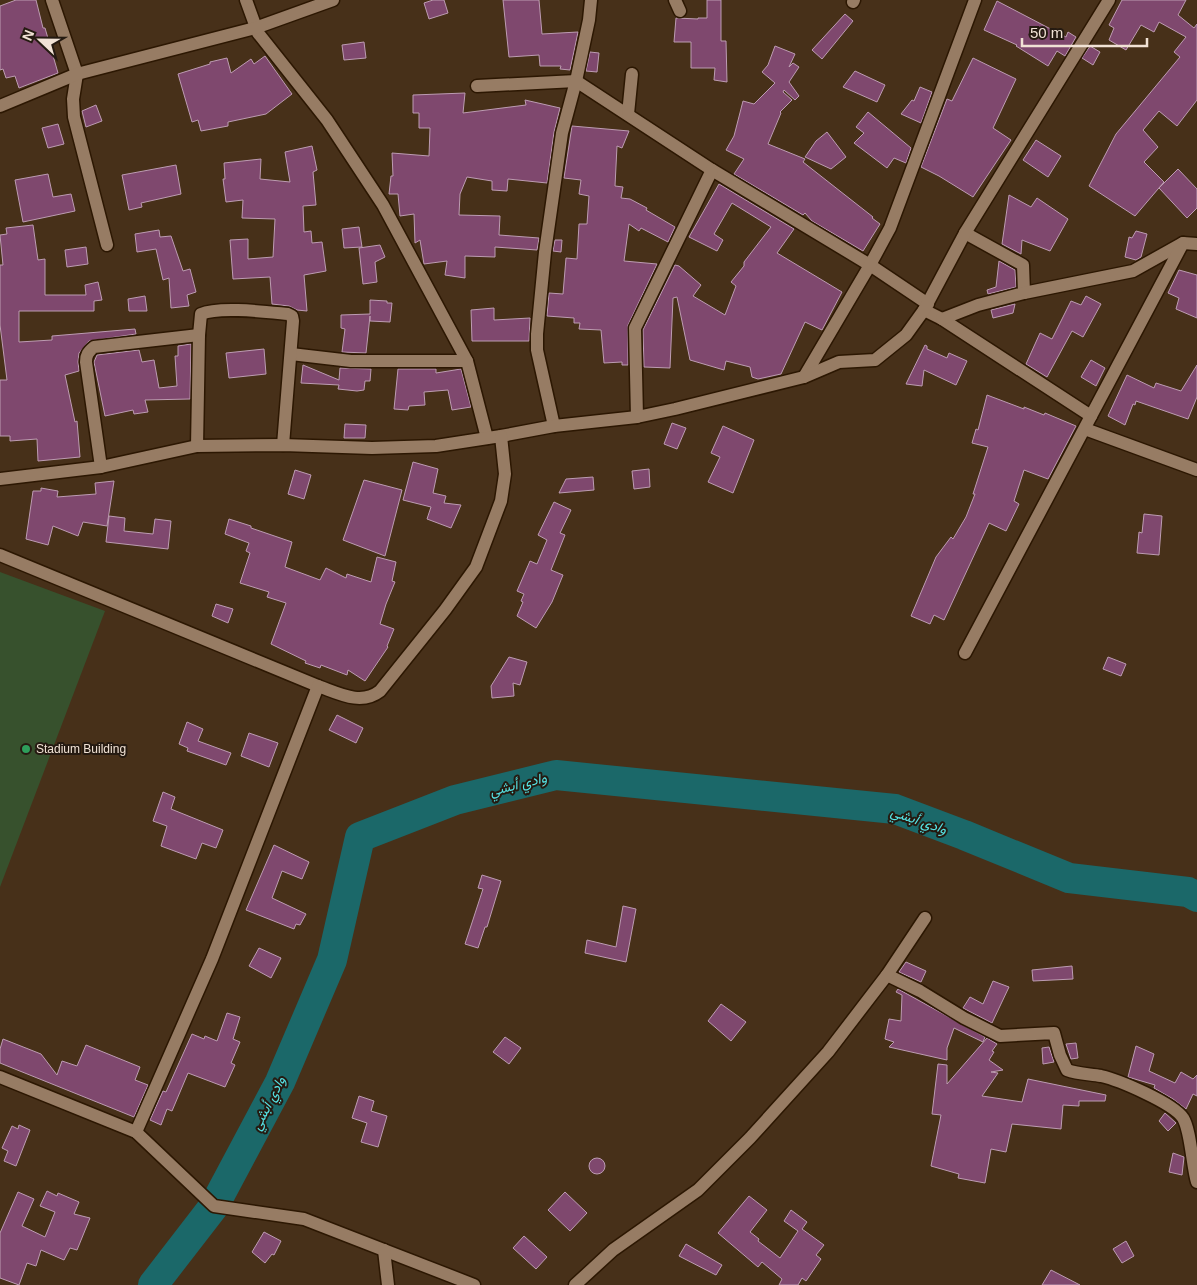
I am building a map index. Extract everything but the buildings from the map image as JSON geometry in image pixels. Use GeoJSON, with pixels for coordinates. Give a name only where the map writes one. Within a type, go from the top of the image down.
{"type":"FeatureCollection","features":[{"type":"Feature","properties":{"kind":"street"},"geometry":{"type":"LineString","coordinates":[[52,0],[77,74],[72,99],[74,117],[107,245]]}},
{"type":"Feature","properties":{"kind":"street"},"geometry":{"type":"LineString","coordinates":[[246,0],[255,28],[327,120],[377,197],[467,361],[487,438]]}},
{"type":"Feature","properties":{"kind":"street"},"geometry":{"type":"LineString","coordinates":[[0,106],[77,74],[255,28],[333,0]]}},
{"type":"Feature","properties":{"kind":"street"},"geometry":{"type":"LineString","coordinates":[[554,426],[536,350],[537,334],[545,252],[562,133],[576,81],[589,20],[591,0]]}},
{"type":"Feature","properties":{"kind":"street"},"geometry":{"type":"LineString","coordinates":[[804,377],[890,228],[975,0]]}},
{"type":"Feature","properties":{"kind":"street"},"geometry":{"type":"LineString","coordinates":[[0,479],[101,467],[197,446],[283,445],[372,448],[436,446],[554,426],[637,417],[804,377],[839,362],[875,360],[906,334],[926,307],[964,232],[1109,0]]}},
{"type":"Feature","properties":{"kind":"street"},"geometry":{"type":"LineString","coordinates":[[628,114],[632,74]]}},
{"type":"Feature","properties":{"kind":"street"},"geometry":{"type":"LineString","coordinates":[[478,86],[576,81],[712,170],[870,265],[942,319],[1091,416]]}},
{"type":"Feature","properties":{"kind":"street"},"geometry":{"type":"LineString","coordinates":[[637,417],[635,328],[712,170]]}},
{"type":"Feature","properties":{"kind":"street"},"geometry":{"type":"LineString","coordinates":[[964,232],[1023,265],[1024,293]]}},
{"type":"Feature","properties":{"kind":"street"},"geometry":{"type":"LineString","coordinates":[[966,653],[1183,243]]}},
{"type":"Feature","properties":{"kind":"street"},"geometry":{"type":"LineString","coordinates":[[942,319],[978,305],[1024,293],[1133,271],[1183,243],[1197,244]]}},
{"type":"Feature","properties":{"kind":"street"},"geometry":{"type":"LineString","coordinates":[[197,446],[201,314],[206,312],[238,311],[288,314],[292,316],[291,354],[283,445]]}},
{"type":"Feature","properties":{"kind":"street"},"geometry":{"type":"LineString","coordinates":[[101,467],[86,355],[94,347],[199,335]]}},
{"type":"Feature","properties":{"kind":"street"},"geometry":{"type":"LineString","coordinates":[[291,354],[351,361],[467,361]]}},
{"type":"Feature","properties":{"kind":"street"},"geometry":{"type":"LineString","coordinates":[[1085,429],[1197,470]]}},
{"type":"Feature","properties":{"kind":"street"},"geometry":{"type":"LineString","coordinates":[[0,555],[318,686],[357,699],[371,698],[380,691],[445,610],[476,566],[501,501],[505,474],[501,436]]}},
{"type":"Feature","properties":{"kind":"street"},"geometry":{"type":"LineString","coordinates":[[136,1132],[212,959],[318,686]]}},
{"type":"Feature","properties":{"kind":"street"},"geometry":{"type":"LineString","coordinates":[[575,1285],[613,1250],[698,1190],[750,1138],[828,1052],[887,975],[925,918]]}},
{"type":"Feature","properties":{"kind":"street"},"geometry":{"type":"LineString","coordinates":[[887,975],[920,991],[964,1018],[1000,1036],[1054,1033],[1060,1056],[1067,1070],[1102,1076],[1171,1107],[1183,1118],[1197,1182]]}},
{"type":"Feature","properties":{"kind":"street"},"geometry":{"type":"LineString","coordinates":[[0,1078],[136,1132],[214,1206],[304,1219],[474,1285]]}},
{"type":"Feature","properties":{"kind":"street"},"geometry":{"type":"LineString","coordinates":[[384,1250],[388,1285]]}},
{"type":"Feature","properties":{"kind":"green space","name":"Stadium Building"},"geometry":{"type":"Polygon","coordinates":[[[0,572],[105,611],[0,887],[0,572]]]}},
{"type":"Feature","properties":{"kind":"waterway","name":"وادي أبشي"},"geometry":{"type":"LineString","coordinates":[[153,1285],[214,1206],[280,1082],[332,960],[360,837],[455,800],[556,775],[895,809],[1069,878],[1188,892],[1197,897]]}},
{"type":"Feature","properties":{"kind":"place","name":"Stadium Building"},"geometry":{"type":"Point","coordinates":[26,749]}}]}
